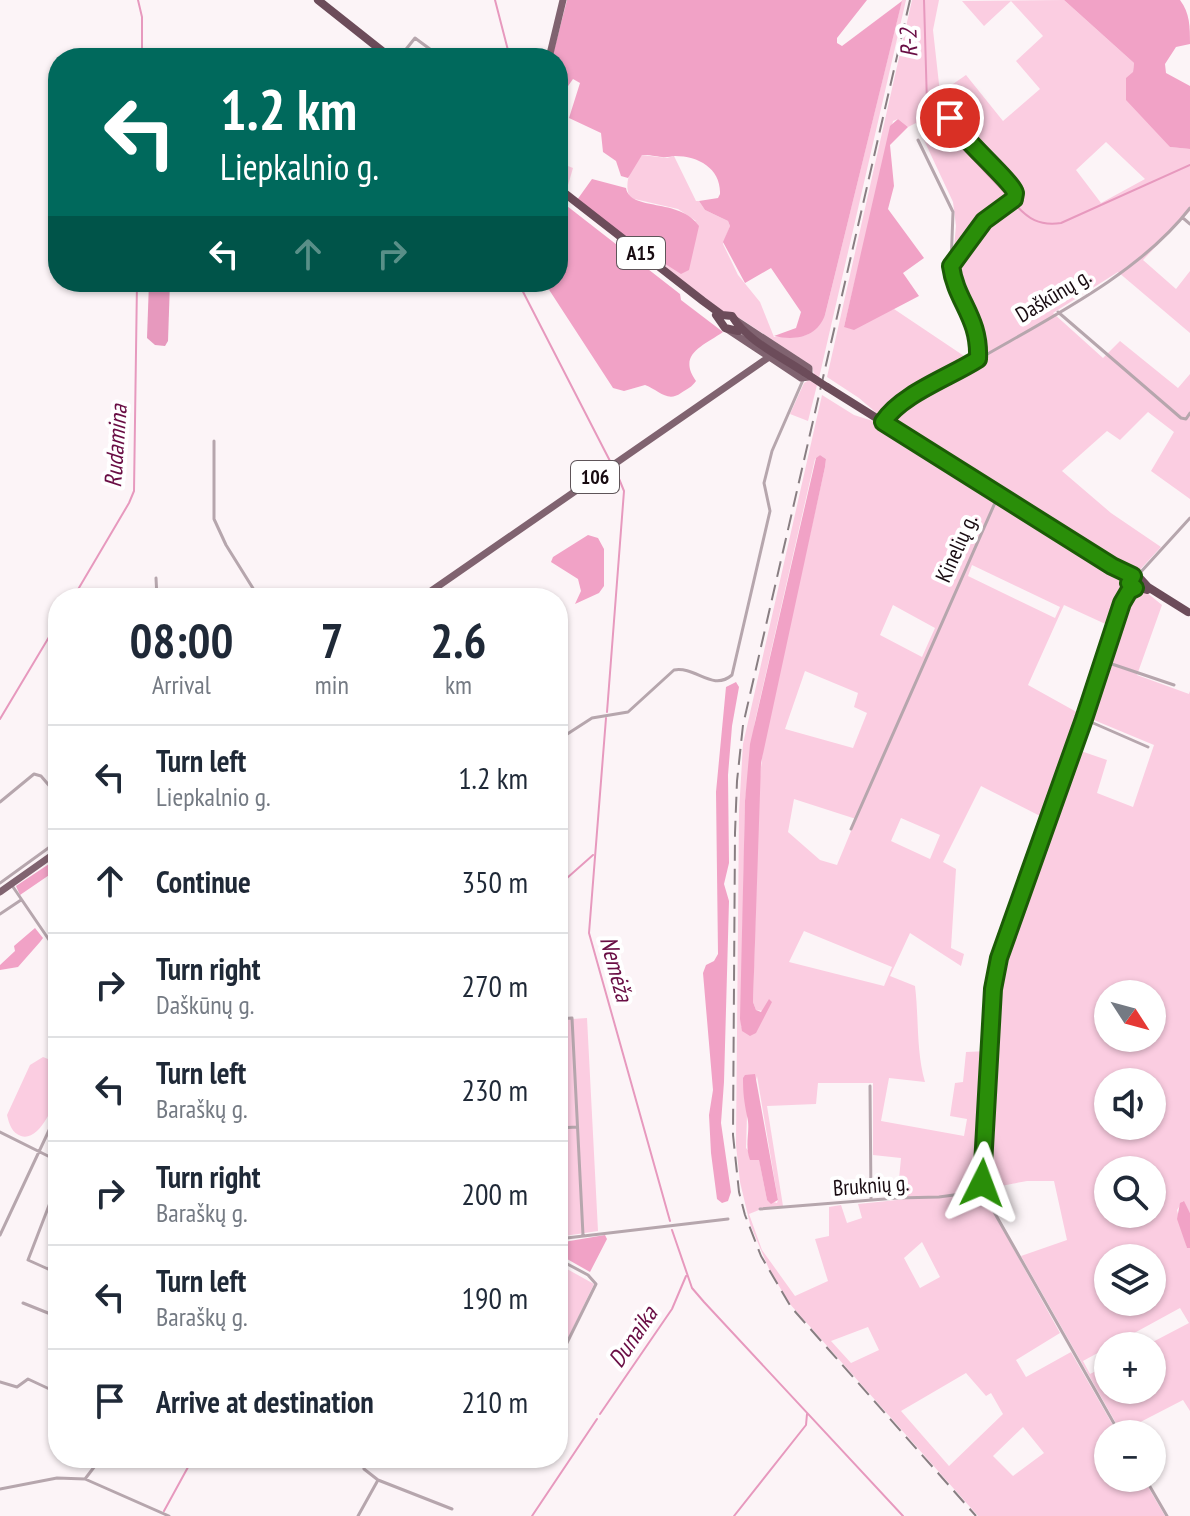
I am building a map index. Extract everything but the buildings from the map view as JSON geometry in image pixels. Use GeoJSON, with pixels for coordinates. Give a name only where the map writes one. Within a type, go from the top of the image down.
{"type":"FeatureCollection","features":[{"type":"Feature","properties":{"kind":"highway"},"geometry":{"type":"LineString","coordinates":[[318,0],[378,48]]}},
{"type":"Feature","properties":{"kind":"highway","name":"A15"},"geometry":{"type":"LineString","coordinates":[[568,198],[729,323],[804,376],[827,387],[1189,612]]}},
{"type":"Feature","properties":{"kind":"main road"},"geometry":{"type":"LineString","coordinates":[[551,48],[563,0]]}},
{"type":"Feature","properties":{"kind":"main road"},"geometry":{"type":"LineString","coordinates":[[729,323],[809,368],[811,375],[804,376],[769,357],[729,323]]}},
{"type":"Feature","properties":{"kind":"main road","name":"106"},"geometry":{"type":"LineString","coordinates":[[435,588],[769,357]]}},
{"type":"Feature","properties":{"kind":"main road"},"geometry":{"type":"LineString","coordinates":[[0,892],[48,858]]}},
{"type":"Feature","properties":{"kind":"street"},"geometry":{"type":"LineString","coordinates":[[407,48],[415,38],[428,48]]}},
{"type":"Feature","properties":{"kind":"street"},"geometry":{"type":"LineString","coordinates":[[950,118],[979,154],[1012,187],[1015,195],[1014,199],[984,221],[951,266]]}},
{"type":"Feature","properties":{"kind":"street"},"geometry":{"type":"LineString","coordinates":[[918,140],[953,212],[951,266],[975,324],[979,340],[978,359]]}},
{"type":"Feature","properties":{"kind":"street","name":"Daškūnų g."},"geometry":{"type":"LineString","coordinates":[[883,422],[904,402],[1137,262],[1190,208]]}},
{"type":"Feature","properties":{"kind":"street"},"geometry":{"type":"LineString","coordinates":[[1183,218],[1190,224]]}},
{"type":"Feature","properties":{"kind":"street"},"geometry":{"type":"LineString","coordinates":[[1058,312],[1181,418],[1186,419],[1190,413]]}},
{"type":"Feature","properties":{"kind":"street"},"geometry":{"type":"LineString","coordinates":[[568,734],[592,718],[628,712],[674,670],[683,669],[715,682],[724,682],[732,675],[770,511],[764,483],[772,451],[804,376]]}},
{"type":"Feature","properties":{"kind":"street"},"geometry":{"type":"LineString","coordinates":[[214,441],[214,519],[253,588]]}},
{"type":"Feature","properties":{"kind":"street","name":"Kinelių g."},"geometry":{"type":"LineString","coordinates":[[851,829],[999,495]]}},
{"type":"Feature","properties":{"kind":"street"},"geometry":{"type":"LineString","coordinates":[[1112,1420],[983,1191],[993,989],[999,958],[1122,603],[1135,581],[1190,518]]}},
{"type":"Feature","properties":{"kind":"street"},"geometry":{"type":"LineString","coordinates":[[156,578],[156,588]]}},
{"type":"Feature","properties":{"kind":"street"},"geometry":{"type":"LineString","coordinates":[[1103,661],[1174,685]]}},
{"type":"Feature","properties":{"kind":"street"},"geometry":{"type":"LineString","coordinates":[[1084,719],[1148,747]]}},
{"type":"Feature","properties":{"kind":"street"},"geometry":{"type":"LineString","coordinates":[[0,802],[34,774],[41,776],[48,784]]}},
{"type":"Feature","properties":{"kind":"street"},"geometry":{"type":"LineString","coordinates":[[0,883],[48,848]]}},
{"type":"Feature","properties":{"kind":"street"},"geometry":{"type":"LineString","coordinates":[[11,884],[48,939]]}},
{"type":"Feature","properties":{"kind":"street"},"geometry":{"type":"LineString","coordinates":[[0,914],[21,900]]}},
{"type":"Feature","properties":{"kind":"street"},"geometry":{"type":"LineString","coordinates":[[568,1018],[572,1018],[583,1235]]}},
{"type":"Feature","properties":{"kind":"street"},"geometry":{"type":"LineString","coordinates":[[870,1086],[871,1200]]}},
{"type":"Feature","properties":{"kind":"street"},"geometry":{"type":"LineString","coordinates":[[568,1127],[577,1127]]}},
{"type":"Feature","properties":{"kind":"street"},"geometry":{"type":"LineString","coordinates":[[0,1132],[48,1156]]}},
{"type":"Feature","properties":{"kind":"street"},"geometry":{"type":"LineString","coordinates":[[0,1235],[48,1133]]}},
{"type":"Feature","properties":{"kind":"street","name":"Bruknių g."},"geometry":{"type":"LineString","coordinates":[[760,1209],[939,1197],[983,1191]]}},
{"type":"Feature","properties":{"kind":"street"},"geometry":{"type":"LineString","coordinates":[[48,1208],[28,1260],[48,1269]]}},
{"type":"Feature","properties":{"kind":"street"},"geometry":{"type":"LineString","coordinates":[[568,1237],[728,1219]]}},
{"type":"Feature","properties":{"kind":"street"},"geometry":{"type":"LineString","coordinates":[[568,1264],[588,1275],[596,1284],[568,1341]]}},
{"type":"Feature","properties":{"kind":"street"},"geometry":{"type":"LineString","coordinates":[[23,1303],[48,1313]]}},
{"type":"Feature","properties":{"kind":"street"},"geometry":{"type":"LineString","coordinates":[[0,1382],[17,1387],[28,1379],[48,1388]]}},
{"type":"Feature","properties":{"kind":"street"},"geometry":{"type":"LineString","coordinates":[[85,1479],[93,1468]]}},
{"type":"Feature","properties":{"kind":"street"},"geometry":{"type":"LineString","coordinates":[[364,1468],[378,1480],[452,1509]]}},
{"type":"Feature","properties":{"kind":"street"},"geometry":{"type":"LineString","coordinates":[[0,1489],[57,1478],[85,1479],[169,1516]]}},
{"type":"Feature","properties":{"kind":"street"},"geometry":{"type":"LineString","coordinates":[[358,1516],[378,1480]]}},
{"type":"Feature","properties":{"kind":"street"},"geometry":{"type":"LineString","coordinates":[[1153,1492],[1167,1516]]}},
{"type":"Feature","properties":{"kind":"shaded area"},"geometry":{"type":"Polygon","coordinates":[[[567,0],[867,0],[837,38],[837,43],[842,46],[902,1],[825,315],[817,328],[805,336],[774,336],[796,328],[801,312],[771,268],[745,283],[723,242],[730,226],[728,221],[705,210],[699,201],[718,198],[720,194],[717,178],[707,166],[692,158],[642,155],[628,178],[621,176],[616,161],[603,152],[601,133],[569,118],[580,83],[573,79],[568,86],[568,48],[555,48],[567,0]]]}},
{"type":"Feature","properties":{"kind":"shaded area"},"geometry":{"type":"Polygon","coordinates":[[[902,0],[906,0],[819,378],[814,375],[812,366],[741,319],[725,313],[637,246],[644,247],[696,221],[678,209],[630,198],[628,181],[634,164],[642,155],[674,156],[696,201],[705,210],[728,221],[730,226],[723,244],[738,275],[760,302],[774,337],[810,333],[825,315],[902,0]]]}},
{"type":"Feature","properties":{"kind":"shaded area"},"geometry":{"type":"Polygon","coordinates":[[[912,0],[939,0],[933,30],[940,93],[966,75],[1003,121],[1040,89],[1016,61],[1043,36],[1011,1],[984,26],[962,1],[1064,0],[1134,63],[1133,72],[1170,147],[1190,149],[1190,211],[1143,260],[1176,289],[1190,271],[1190,333],[1118,272],[1053,313],[1103,358],[1120,341],[1178,388],[1190,374],[1190,499],[1151,471],[1174,432],[1148,412],[1120,440],[1107,431],[1062,471],[1111,513],[1161,547],[1137,573],[1129,573],[1085,542],[892,423],[886,413],[880,416],[827,377],[912,0]],[[898,119],[893,121],[844,327],[894,309],[970,360],[980,351],[981,338],[952,268],[956,226],[953,202],[916,123],[908,127],[898,119]],[[1106,142],[1076,170],[1101,203],[1145,179],[1106,142]]]}},
{"type":"Feature","properties":{"kind":"shaded area"},"geometry":{"type":"Polygon","coordinates":[[[1064,0],[1180,0],[1188,15],[1190,44],[1176,47],[1165,64],[1166,73],[1190,86],[1190,149],[1170,147],[1126,100],[1126,78],[1133,72],[1134,63],[1064,0]]]}},
{"type":"Feature","properties":{"kind":"shaded area"},"geometry":{"type":"Polygon","coordinates":[[[898,119],[908,127],[890,145],[894,186],[888,209],[924,258],[903,273],[919,296],[854,330],[844,327],[890,126],[898,119]]]}},
{"type":"Feature","properties":{"kind":"shaded area"},"geometry":{"type":"Polygon","coordinates":[[[568,166],[573,168],[568,185],[568,166]]]}},
{"type":"Feature","properties":{"kind":"shaded area"},"geometry":{"type":"Polygon","coordinates":[[[592,179],[626,188],[636,200],[680,211],[690,217],[699,226],[689,270],[681,274],[637,246],[577,200],[592,179]]]}},
{"type":"Feature","properties":{"kind":"shaded area"},"geometry":{"type":"Polygon","coordinates":[[[568,207],[680,294],[681,300],[723,332],[691,357],[689,364],[696,381],[676,396],[663,395],[645,385],[624,391],[613,388],[551,292],[568,292],[568,207]]]}},
{"type":"Feature","properties":{"kind":"shaded area"},"geometry":{"type":"Polygon","coordinates":[[[149,292],[170,292],[168,341],[165,346],[155,345],[147,338],[149,292]]]}},
{"type":"Feature","properties":{"kind":"shaded area"},"geometry":{"type":"Polygon","coordinates":[[[809,380],[817,385],[808,421],[790,414],[804,383],[809,380]]]}},
{"type":"Feature","properties":{"kind":"shaded area"},"geometry":{"type":"Polygon","coordinates":[[[822,395],[854,415],[873,421],[1118,574],[1126,584],[1112,627],[1064,605],[1028,685],[1082,715],[1046,819],[981,786],[943,862],[956,869],[951,948],[964,954],[961,966],[910,933],[890,976],[915,986],[925,1082],[889,1078],[881,1121],[964,1136],[967,1119],[950,1116],[955,1083],[963,1082],[966,1052],[988,1051],[981,1185],[1060,1333],[1016,1360],[1026,1377],[1071,1352],[1094,1392],[1094,1404],[1101,1404],[1110,1420],[1094,1420],[1094,1492],[1151,1492],[1165,1516],[978,1516],[789,1303],[769,1269],[750,1224],[740,1182],[736,1145],[739,812],[743,744],[822,395]],[[820,455],[815,459],[755,721],[745,801],[741,1027],[763,1011],[756,1010],[753,1002],[759,786],[764,740],[825,467],[826,459],[820,455]],[[972,565],[968,576],[1055,618],[1060,607],[972,565]],[[893,605],[880,635],[922,657],[935,628],[893,605]],[[805,671],[785,729],[853,748],[867,713],[854,707],[858,693],[805,671]],[[794,799],[788,832],[820,860],[837,865],[856,819],[794,799]],[[901,818],[891,841],[930,859],[940,835],[901,818]],[[804,931],[789,962],[884,986],[892,967],[804,931]],[[757,1076],[747,1115],[746,1148],[759,1159],[767,1200],[777,1203],[757,1076]],[[818,1083],[816,1104],[767,1106],[783,1206],[764,1208],[749,1214],[762,1250],[795,1296],[828,1281],[815,1239],[829,1236],[829,1207],[841,1205],[847,1223],[862,1218],[858,1204],[897,1200],[901,1158],[873,1155],[873,1083],[818,1083]],[[922,1242],[904,1258],[920,1288],[940,1277],[922,1242]],[[868,1327],[831,1341],[851,1363],[879,1350],[868,1327]],[[966,1373],[901,1411],[949,1466],[1003,1414],[991,1393],[986,1396],[966,1373]],[[1023,1427],[993,1456],[1013,1476],[1044,1453],[1023,1427]]]}},
{"type":"Feature","properties":{"kind":"shaded area"},"geometry":{"type":"Polygon","coordinates":[[[820,455],[826,459],[825,467],[761,763],[753,1002],[756,1010],[761,1012],[769,999],[772,1002],[756,1033],[750,1036],[742,1031],[740,1019],[745,801],[750,744],[816,458],[820,455]]]}},
{"type":"Feature","properties":{"kind":"shaded area"},"geometry":{"type":"Polygon","coordinates":[[[588,535],[598,538],[604,549],[604,586],[599,593],[575,604],[581,591],[578,579],[551,562],[553,557],[588,535]]]}},
{"type":"Feature","properties":{"kind":"shaded area"},"geometry":{"type":"Polygon","coordinates":[[[1133,590],[1146,592],[1162,605],[1137,675],[1189,694],[1190,691],[1190,1213],[1183,1201],[1177,1210],[1187,1248],[1190,1248],[1190,1411],[1183,1400],[1144,1420],[1114,1420],[1105,1404],[1166,1404],[1166,1335],[1189,1323],[1180,1308],[1166,1316],[1166,1244],[1094,1244],[1094,1316],[1165,1316],[1136,1332],[1094,1332],[1094,1355],[1083,1361],[1090,1374],[1094,1372],[1094,1384],[1021,1256],[1067,1240],[1054,1181],[1027,1181],[985,1189],[993,1009],[999,966],[1126,599],[1133,590]],[[1089,718],[1078,750],[1107,760],[1097,793],[1133,807],[1154,745],[1089,718]]]}},
{"type":"Feature","properties":{"kind":"shaded area"},"geometry":{"type":"Polygon","coordinates":[[[736,682],[739,687],[728,775],[729,863],[724,884],[729,901],[721,1123],[731,1192],[728,1201],[722,1203],[717,1199],[711,1153],[709,1115],[713,1090],[703,973],[706,965],[714,961],[718,954],[716,792],[726,687],[736,682]]]}},
{"type":"Feature","properties":{"kind":"shaded area"},"geometry":{"type":"Polygon","coordinates":[[[48,865],[48,876],[20,895],[16,886],[48,865]]]}},
{"type":"Feature","properties":{"kind":"shaded area"},"geometry":{"type":"Polygon","coordinates":[[[35,928],[43,938],[40,942],[18,967],[0,970],[0,965],[15,951],[14,946],[35,928]]]}},
{"type":"Feature","properties":{"kind":"shaded area"},"geometry":{"type":"Polygon","coordinates":[[[587,1018],[598,1231],[568,1236],[568,1019],[587,1018]]]}},
{"type":"Feature","properties":{"kind":"shaded area"},"geometry":{"type":"Polygon","coordinates":[[[43,1057],[48,1059],[48,1115],[34,1133],[21,1136],[13,1130],[7,1115],[30,1065],[43,1057]]]}},
{"type":"Feature","properties":{"kind":"shaded area"},"geometry":{"type":"Polygon","coordinates":[[[755,1074],[778,1200],[771,1204],[767,1200],[759,1160],[750,1160],[748,1148],[743,1078],[755,1074]]]}},
{"type":"Feature","properties":{"kind":"shaded area"},"geometry":{"type":"Polygon","coordinates":[[[1184,1201],[1190,1213],[1190,1248],[1187,1248],[1177,1219],[1180,1203],[1184,1201]]]}},
{"type":"Feature","properties":{"kind":"shaded area"},"geometry":{"type":"Polygon","coordinates":[[[605,1235],[607,1239],[590,1272],[568,1260],[568,1241],[605,1235]]]}},
{"type":"Feature","properties":{"kind":"shaded area"},"geometry":{"type":"Polygon","coordinates":[[[568,1270],[594,1284],[568,1338],[568,1270]]]}},
{"type":"Feature","properties":{"kind":"waterway","name":"Rudamina"},"geometry":{"type":"LineString","coordinates":[[138,0],[142,17],[142,48]]}},
{"type":"Feature","properties":{"kind":"waterway","name":"Nemėža"},"geometry":{"type":"LineString","coordinates":[[495,0],[507,48]]}},
{"type":"Feature","properties":{"kind":"waterway","name":"R-2"},"geometry":{"type":"LineString","coordinates":[[924,0],[927,104],[938,122],[1010,198]]}},
{"type":"Feature","properties":{"kind":"waterway","name":"R-2"},"geometry":{"type":"LineString","coordinates":[[1014,203],[1034,220],[1061,223],[1190,165]]}},
{"type":"Feature","properties":{"kind":"waterway","name":"Rudamina"},"geometry":{"type":"LineString","coordinates":[[79,588],[134,491],[137,292]]}},
{"type":"Feature","properties":{"kind":"waterway","name":"Nemėža"},"geometry":{"type":"LineString","coordinates":[[523,292],[610,461]]}},
{"type":"Feature","properties":{"kind":"waterway","name":"Nemėža"},"geometry":{"type":"LineString","coordinates":[[607,712],[624,491],[615,469]]}},
{"type":"Feature","properties":{"kind":"waterway","name":"Rudamina"},"geometry":{"type":"LineString","coordinates":[[0,719],[48,639]]}},
{"type":"Feature","properties":{"kind":"waterway","name":"Nemėža"},"geometry":{"type":"LineString","coordinates":[[606,718],[589,933],[670,1221]]}},
{"type":"Feature","properties":{"kind":"waterway"},"geometry":{"type":"LineString","coordinates":[[568,877],[593,855]]}},
{"type":"Feature","properties":{"kind":"waterway","name":"Nemėža"},"geometry":{"type":"LineString","coordinates":[[672,1230],[692,1288],[903,1516]]}},
{"type":"Feature","properties":{"kind":"waterway","name":"Dunaika"},"geometry":{"type":"LineString","coordinates":[[600,1414],[672,1309],[686,1276]]}},
{"type":"Feature","properties":{"kind":"waterway"},"geometry":{"type":"LineString","coordinates":[[734,1516],[806,1425],[807,1414]]}},
{"type":"Feature","properties":{"kind":"waterway","name":"Dunaika"},"geometry":{"type":"LineString","coordinates":[[568,1462],[597,1419]]}},
{"type":"Feature","properties":{"kind":"waterway"},"geometry":{"type":"LineString","coordinates":[[164,1511],[188,1468]]}},
{"type":"Feature","properties":{"kind":"waterway","name":"Dunaika"},"geometry":{"type":"LineString","coordinates":[[532,1516],[564,1468]]}},
{"type":"Feature","properties":{"kind":"railway"},"geometry":{"type":"LineString","coordinates":[[910,0],[743,725],[735,833],[733,1135],[739,1192],[745,1215],[761,1256],[791,1307],[976,1516]]}},
{"type":"Feature","properties":{"kind":"route"},"geometry":{"type":"LineString","coordinates":[[950,118],[979,154],[1012,187],[1015,195],[1014,199],[984,221],[951,266],[975,324],[979,340],[978,359],[904,402],[883,422],[1112,566],[1133,576],[1129,583],[1135,588],[1129,591],[1122,603],[999,958],[993,989],[982,1183]]}}]}
